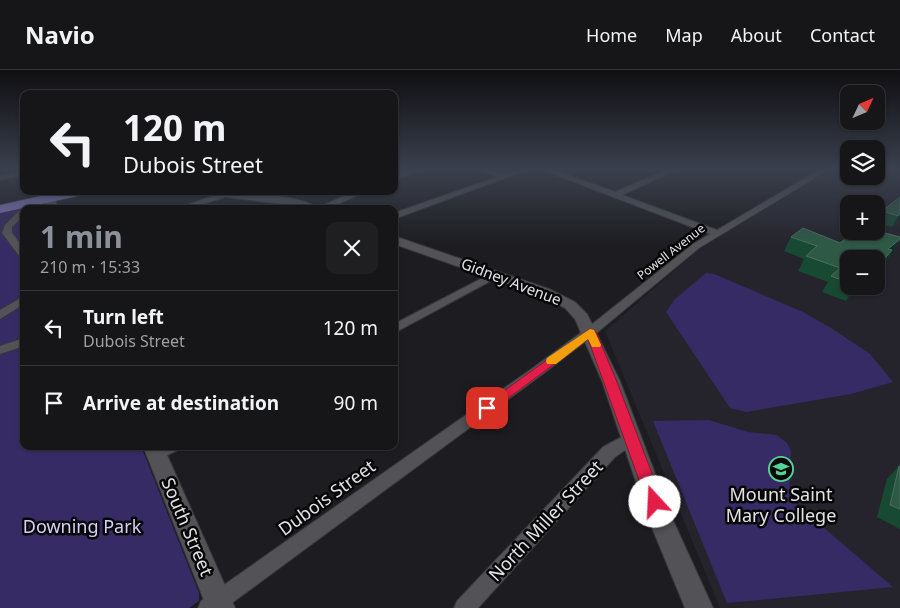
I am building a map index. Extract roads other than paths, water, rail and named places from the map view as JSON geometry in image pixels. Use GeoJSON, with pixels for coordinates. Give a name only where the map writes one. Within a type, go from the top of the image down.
{"type":"FeatureCollection","features":[{"type":"Feature","properties":{"kind":"highway"},"geometry":{"type":"LineString","coordinates":[[33,205],[68,195]]}},
{"type":"Feature","properties":{"kind":"highway"},"geometry":{"type":"LineString","coordinates":[[0,210],[20,208]]}},
{"type":"Feature","properties":{"kind":"street"},"geometry":{"type":"LineString","coordinates":[[191,205],[222,195]]}},
{"type":"Feature","properties":{"kind":"street"},"geometry":{"type":"LineString","coordinates":[[223,195],[290,202],[300,205]]}},
{"type":"Feature","properties":{"kind":"street"},"geometry":{"type":"LineString","coordinates":[[248,198],[255,195]]}},
{"type":"Feature","properties":{"kind":"street"},"geometry":{"type":"LineString","coordinates":[[329,205],[353,195]]}},
{"type":"Feature","properties":{"kind":"street"},"geometry":{"type":"LineString","coordinates":[[398,215],[453,195]]}},
{"type":"Feature","properties":{"kind":"street"},"geometry":{"type":"LineString","coordinates":[[615,195],[717,233]]}},
{"type":"Feature","properties":{"kind":"street","name":"Powell Avenue"},"geometry":{"type":"LineString","coordinates":[[590,332],[696,246],[781,195]]}},
{"type":"Feature","properties":{"kind":"street"},"geometry":{"type":"LineString","coordinates":[[20,214],[6,232],[20,250]]}},
{"type":"Feature","properties":{"kind":"street","name":"Gidney Avenue"},"geometry":{"type":"LineString","coordinates":[[398,241],[559,298],[582,317],[590,332],[660,518],[699,608]]}},
{"type":"Feature","properties":{"kind":"street"},"geometry":{"type":"LineString","coordinates":[[398,327],[494,274]]}},
{"type":"Feature","properties":{"kind":"street"},"geometry":{"type":"LineString","coordinates":[[0,315],[20,302]]}},
{"type":"Feature","properties":{"kind":"street","name":"Dubois Street"},"geometry":{"type":"LineString","coordinates":[[216,606],[590,332]]}},
{"type":"Feature","properties":{"kind":"street"},"geometry":{"type":"LineString","coordinates":[[0,350],[20,343]]}},
{"type":"Feature","properties":{"kind":"street","name":"North Miller Street"},"geometry":{"type":"LineString","coordinates":[[464,608],[610,452],[631,438]]}},
{"type":"Feature","properties":{"kind":"street","name":"South Street"},"geometry":{"type":"LineString","coordinates":[[161,450],[216,606]]}},
{"type":"Feature","properties":{"kind":"place","name":"Mount Saint Mary College"},"geometry":{"type":"Point","coordinates":[781,469]}},
{"type":"Feature","properties":{"kind":"park label","name":"Downing Park"},"geometry":{"type":"Point","coordinates":[82,527]}}]}
